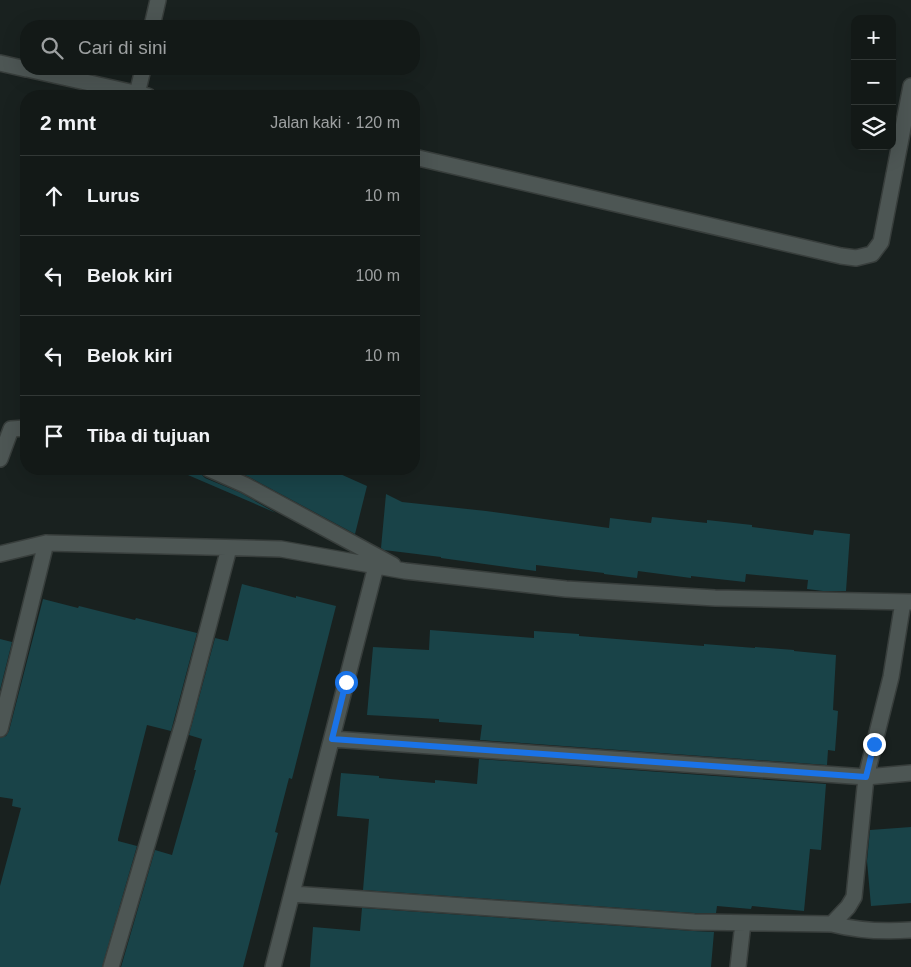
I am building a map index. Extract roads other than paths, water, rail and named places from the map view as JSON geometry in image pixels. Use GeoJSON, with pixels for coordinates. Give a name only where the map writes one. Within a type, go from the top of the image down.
{"type":"FeatureCollection","features":[{"type":"Feature","properties":{"kind":"street"},"geometry":{"type":"LineString","coordinates":[[153,20],[158,0]]}},
{"type":"Feature","properties":{"kind":"street"},"geometry":{"type":"LineString","coordinates":[[0,63],[20,67]]}},
{"type":"Feature","properties":{"kind":"street"},"geometry":{"type":"LineString","coordinates":[[54,75],[121,90]]}},
{"type":"Feature","properties":{"kind":"street"},"geometry":{"type":"LineString","coordinates":[[143,75],[143,90]]}},
{"type":"Feature","properties":{"kind":"street"},"geometry":{"type":"LineString","coordinates":[[420,158],[856,258],[872,254],[881,242],[911,86]]}},
{"type":"Feature","properties":{"kind":"street"},"geometry":{"type":"LineString","coordinates":[[0,459],[11,429],[20,428]]}},
{"type":"Feature","properties":{"kind":"street"},"geometry":{"type":"LineString","coordinates":[[222,475],[405,571]]}},
{"type":"Feature","properties":{"kind":"street"},"geometry":{"type":"LineString","coordinates":[[0,728],[46,543]]}},
{"type":"Feature","properties":{"kind":"street"},"geometry":{"type":"LineString","coordinates":[[0,554],[46,543],[281,549],[405,571],[566,589],[716,598],[907,602],[866,777],[854,897],[848,907],[832,924]]}},
{"type":"Feature","properties":{"kind":"street"},"geometry":{"type":"LineString","coordinates":[[111,967],[183,722],[229,548]]}},
{"type":"Feature","properties":{"kind":"street"},"geometry":{"type":"LineString","coordinates":[[273,967],[376,566]]}},
{"type":"Feature","properties":{"kind":"street"},"geometry":{"type":"LineString","coordinates":[[332,739],[866,777],[911,773]]}},
{"type":"Feature","properties":{"kind":"street"},"geometry":{"type":"LineString","coordinates":[[292,894],[684,921],[743,924],[832,924],[852,929],[887,932],[911,930]]}},
{"type":"Feature","properties":{"kind":"street"},"geometry":{"type":"LineString","coordinates":[[738,967],[743,924]]}}]}
